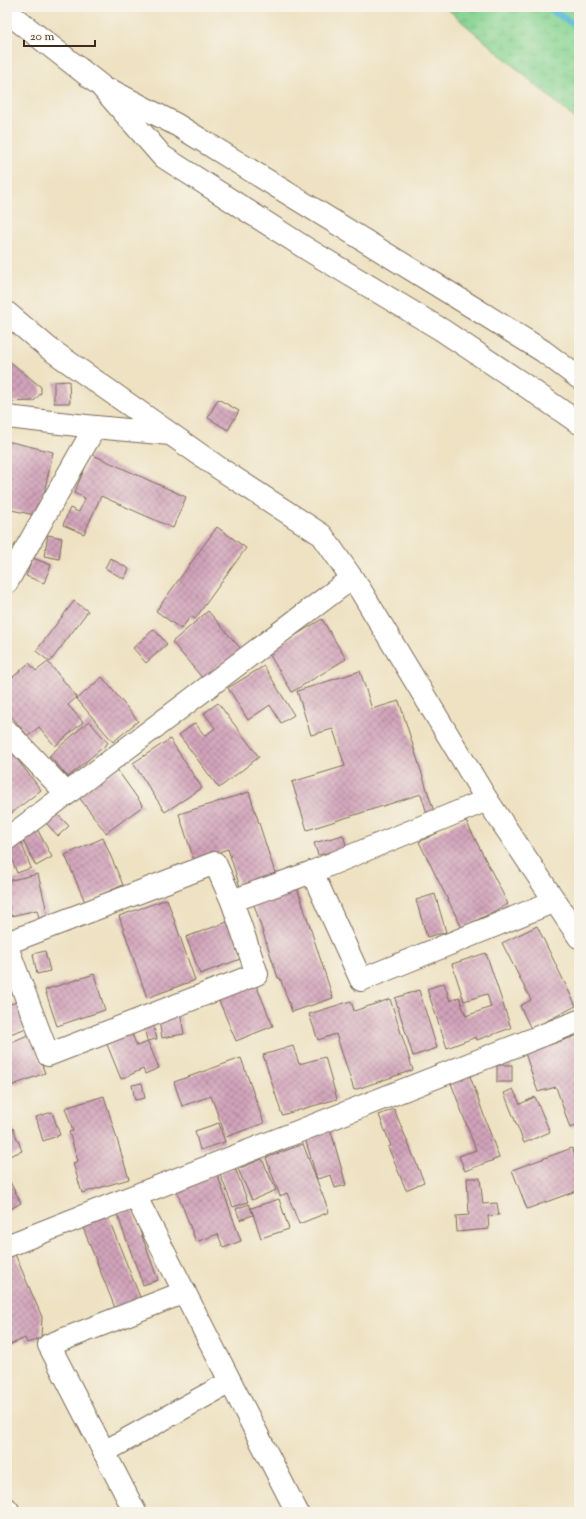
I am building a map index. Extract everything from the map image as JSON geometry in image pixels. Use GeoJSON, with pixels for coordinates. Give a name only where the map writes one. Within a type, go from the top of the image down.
{"type":"FeatureCollection","features":[{"type":"Feature","properties":{"kind":"street"},"geometry":{"type":"LineString","coordinates":[[7,12],[100,85],[177,125],[543,351],[579,378]]}},
{"type":"Feature","properties":{"kind":"street"},"geometry":{"type":"LineString","coordinates":[[100,85],[162,156],[307,249],[442,330],[579,423]]}},
{"type":"Feature","properties":{"kind":"street"},"geometry":{"type":"LineString","coordinates":[[7,312],[47,347],[219,468],[322,535],[352,578],[421,689],[487,800],[579,937]]}},
{"type":"Feature","properties":{"kind":"street"},"geometry":{"type":"LineString","coordinates":[[7,416],[95,427],[171,434]]}},
{"type":"Feature","properties":{"kind":"street"},"geometry":{"type":"LineString","coordinates":[[7,582],[95,427]]}},
{"type":"Feature","properties":{"kind":"street"},"geometry":{"type":"LineString","coordinates":[[7,839],[352,578]]}},
{"type":"Feature","properties":{"kind":"street"},"geometry":{"type":"LineString","coordinates":[[7,731],[67,794]]}},
{"type":"Feature","properties":{"kind":"street"},"geometry":{"type":"LineString","coordinates":[[232,901],[312,872],[487,800]]}},
{"type":"Feature","properties":{"kind":"street"},"geometry":{"type":"LineString","coordinates":[[7,943],[215,863],[232,901],[257,974],[48,1055],[7,947]]}},
{"type":"Feature","properties":{"kind":"street"},"geometry":{"type":"LineString","coordinates":[[312,872],[361,980],[555,901]]}},
{"type":"Feature","properties":{"kind":"street"},"geometry":{"type":"LineString","coordinates":[[7,1246],[579,1020]]}},
{"type":"Feature","properties":{"kind":"street"},"geometry":{"type":"LineString","coordinates":[[141,1207],[297,1512]]}},
{"type":"Feature","properties":{"kind":"street"},"geometry":{"type":"LineString","coordinates":[[135,1512],[49,1346],[184,1292]]}},
{"type":"Feature","properties":{"kind":"street"},"geometry":{"type":"LineString","coordinates":[[104,1452],[230,1382]]}},
{"type":"Feature","properties":{"kind":"street"},"geometry":{"type":"LineString","coordinates":[[7,1508],[9,1512]]}},
{"type":"Feature","properties":{"kind":"green space"},"geometry":{"type":"Polygon","coordinates":[[[445,7],[579,7],[579,122],[445,7]]]}},
{"type":"Feature","properties":{"kind":"building"},"geometry":{"type":"Polygon","coordinates":[[[7,359],[41,387],[41,393],[34,401],[7,402],[7,359]]]}},
{"type":"Feature","properties":{"kind":"building"},"geometry":{"type":"Polygon","coordinates":[[[69,381],[70,403],[54,403],[54,382],[69,381]]]}},
{"type":"Feature","properties":{"kind":"building"},"geometry":{"type":"Polygon","coordinates":[[[218,399],[239,411],[228,430],[208,418],[218,399]]]}},
{"type":"Feature","properties":{"kind":"building"},"geometry":{"type":"Polygon","coordinates":[[[7,441],[53,452],[39,516],[7,509],[7,441]]]}},
{"type":"Feature","properties":{"kind":"building"},"geometry":{"type":"Polygon","coordinates":[[[91,454],[186,497],[173,528],[101,496],[84,534],[63,525],[70,508],[79,512],[85,498],[74,493],[91,454]]]}},
{"type":"Feature","properties":{"kind":"building"},"geometry":{"type":"Polygon","coordinates":[[[217,527],[246,548],[195,619],[191,616],[181,629],[156,611],[217,527]]]}},
{"type":"Feature","properties":{"kind":"building"},"geometry":{"type":"Polygon","coordinates":[[[48,535],[62,538],[59,559],[44,556],[48,535]]]}},
{"type":"Feature","properties":{"kind":"building"},"geometry":{"type":"Polygon","coordinates":[[[33,558],[51,565],[44,583],[26,576],[33,558]]]}},
{"type":"Feature","properties":{"kind":"building"},"geometry":{"type":"Polygon","coordinates":[[[110,558],[129,569],[124,579],[105,568],[110,558]]]}},
{"type":"Feature","properties":{"kind":"building"},"geometry":{"type":"Polygon","coordinates":[[[74,601],[88,611],[50,662],[36,651],[74,601]]]}},
{"type":"Feature","properties":{"kind":"building"},"geometry":{"type":"Polygon","coordinates":[[[208,611],[241,649],[204,680],[172,642],[208,611]]]}},
{"type":"Feature","properties":{"kind":"building"},"geometry":{"type":"Polygon","coordinates":[[[322,619],[346,659],[292,692],[268,652],[322,619]]]}},
{"type":"Feature","properties":{"kind":"building"},"geometry":{"type":"Polygon","coordinates":[[[154,629],[167,644],[146,663],[133,648],[154,629]]]}},
{"type":"Feature","properties":{"kind":"building"},"geometry":{"type":"Polygon","coordinates":[[[48,662],[77,697],[68,705],[83,722],[55,746],[39,727],[28,736],[7,711],[7,682],[29,663],[36,671],[48,662]]]}},
{"type":"Feature","properties":{"kind":"building"},"geometry":{"type":"Polygon","coordinates":[[[264,666],[294,715],[281,723],[270,705],[248,720],[228,688],[264,666]]]}},
{"type":"Feature","properties":{"kind":"building"},"geometry":{"type":"Polygon","coordinates":[[[360,671],[372,709],[399,701],[435,815],[428,817],[421,794],[307,830],[292,782],[345,766],[333,729],[311,735],[297,691],[360,671]]]}},
{"type":"Feature","properties":{"kind":"building"},"geometry":{"type":"Polygon","coordinates":[[[102,677],[138,721],[113,742],[77,699],[102,677]]]}},
{"type":"Feature","properties":{"kind":"building"},"geometry":{"type":"Polygon","coordinates":[[[218,703],[259,757],[219,788],[179,735],[195,723],[205,736],[215,728],[204,713],[218,703]]]}},
{"type":"Feature","properties":{"kind":"building"},"geometry":{"type":"Polygon","coordinates":[[[89,721],[108,743],[68,777],[49,756],[89,721]]]}},
{"type":"Feature","properties":{"kind":"building"},"geometry":{"type":"Polygon","coordinates":[[[170,739],[202,788],[165,812],[133,763],[170,739]]]}},
{"type":"Feature","properties":{"kind":"building"},"geometry":{"type":"Polygon","coordinates":[[[7,746],[41,790],[8,816],[7,815],[7,746]]]}},
{"type":"Feature","properties":{"kind":"building"},"geometry":{"type":"Polygon","coordinates":[[[116,768],[143,806],[106,833],[78,796],[116,768]]]}},
{"type":"Feature","properties":{"kind":"building"},"geometry":{"type":"Polygon","coordinates":[[[249,792],[276,876],[240,887],[228,849],[194,860],[179,814],[249,792]]]}},
{"type":"Feature","properties":{"kind":"building"},"geometry":{"type":"Polygon","coordinates":[[[56,813],[69,826],[58,836],[46,823],[56,813]]]}},
{"type":"Feature","properties":{"kind":"building"},"geometry":{"type":"Polygon","coordinates":[[[465,819],[508,904],[462,928],[419,842],[465,819]]]}},
{"type":"Feature","properties":{"kind":"building"},"geometry":{"type":"Polygon","coordinates":[[[36,827],[52,857],[36,866],[20,835],[36,827]]]}},
{"type":"Feature","properties":{"kind":"building"},"geometry":{"type":"Polygon","coordinates":[[[343,835],[347,848],[318,855],[314,843],[343,835]]]}},
{"type":"Feature","properties":{"kind":"building"},"geometry":{"type":"Polygon","coordinates":[[[103,838],[123,885],[85,902],[65,855],[103,838]]]}},
{"type":"Feature","properties":{"kind":"building"},"geometry":{"type":"Polygon","coordinates":[[[21,842],[31,868],[17,873],[11,857],[7,858],[7,848],[21,842]]]}},
{"type":"Feature","properties":{"kind":"building"},"geometry":{"type":"Polygon","coordinates":[[[38,874],[49,920],[40,922],[37,910],[11,916],[7,897],[7,881],[38,874]]]}},
{"type":"Feature","properties":{"kind":"building"},"geometry":{"type":"Polygon","coordinates":[[[296,884],[333,998],[292,1012],[280,978],[278,978],[252,899],[296,884]]]}},
{"type":"Feature","properties":{"kind":"building"},"geometry":{"type":"Polygon","coordinates":[[[435,894],[446,932],[427,937],[416,900],[435,894]]]}},
{"type":"Feature","properties":{"kind":"building"},"geometry":{"type":"Polygon","coordinates":[[[167,899],[195,980],[147,998],[119,916],[167,899]]]}},
{"type":"Feature","properties":{"kind":"building"},"geometry":{"type":"Polygon","coordinates":[[[230,921],[243,958],[200,974],[186,937],[230,921]]]}},
{"type":"Feature","properties":{"kind":"building"},"geometry":{"type":"Polygon","coordinates":[[[537,926],[576,1006],[531,1029],[520,1006],[531,1000],[502,943],[537,926]]]}},
{"type":"Feature","properties":{"kind":"building"},"geometry":{"type":"Polygon","coordinates":[[[45,951],[50,971],[37,974],[33,954],[45,951]]]}},
{"type":"Feature","properties":{"kind":"building"},"geometry":{"type":"Polygon","coordinates":[[[486,953],[511,1028],[477,1040],[476,1037],[447,1048],[427,989],[444,983],[450,1001],[459,997],[466,1016],[491,1007],[487,994],[464,1001],[452,964],[486,953]]]}},
{"type":"Feature","properties":{"kind":"building"},"geometry":{"type":"Polygon","coordinates":[[[94,974],[105,1010],[57,1026],[45,990],[94,974]]]}},
{"type":"Feature","properties":{"kind":"building"},"geometry":{"type":"Polygon","coordinates":[[[254,980],[273,1026],[236,1041],[217,996],[254,980]]]}},
{"type":"Feature","properties":{"kind":"building"},"geometry":{"type":"Polygon","coordinates":[[[419,990],[437,1048],[413,1056],[395,998],[419,990]]]}},
{"type":"Feature","properties":{"kind":"building"},"geometry":{"type":"Polygon","coordinates":[[[390,999],[413,1070],[354,1090],[336,1034],[318,1040],[309,1014],[351,1001],[354,1011],[390,999]]]}},
{"type":"Feature","properties":{"kind":"building"},"geometry":{"type":"Polygon","coordinates":[[[17,1002],[27,1028],[7,1035],[7,1005],[17,1002]]]}},
{"type":"Feature","properties":{"kind":"building"},"geometry":{"type":"Polygon","coordinates":[[[180,1012],[184,1034],[162,1038],[158,1016],[180,1012]]]}},
{"type":"Feature","properties":{"kind":"building"},"geometry":{"type":"Polygon","coordinates":[[[152,1019],[157,1039],[147,1041],[143,1021],[152,1019]]]}},
{"type":"Feature","properties":{"kind":"building"},"geometry":{"type":"Polygon","coordinates":[[[129,1027],[137,1046],[148,1042],[159,1068],[145,1074],[143,1069],[121,1079],[104,1037],[129,1027]]]}},
{"type":"Feature","properties":{"kind":"building"},"geometry":{"type":"Polygon","coordinates":[[[30,1034],[45,1073],[8,1087],[7,1044],[30,1034]]]}},
{"type":"Feature","properties":{"kind":"building"},"geometry":{"type":"Polygon","coordinates":[[[579,1035],[579,1125],[570,1128],[556,1087],[538,1092],[525,1053],[579,1035]]]}},
{"type":"Feature","properties":{"kind":"building"},"geometry":{"type":"Polygon","coordinates":[[[293,1046],[299,1064],[325,1057],[337,1099],[282,1115],[263,1055],[293,1046]]]}},
{"type":"Feature","properties":{"kind":"building"},"geometry":{"type":"Polygon","coordinates":[[[241,1058],[264,1123],[226,1137],[211,1096],[182,1106],[174,1082],[241,1058]]]}},
{"type":"Feature","properties":{"kind":"building"},"geometry":{"type":"Polygon","coordinates":[[[497,1065],[512,1065],[512,1082],[497,1082],[497,1065]]]}},
{"type":"Feature","properties":{"kind":"building"},"geometry":{"type":"Polygon","coordinates":[[[470,1076],[499,1158],[465,1171],[459,1156],[476,1150],[451,1083],[470,1076]]]}},
{"type":"Feature","properties":{"kind":"building"},"geometry":{"type":"Polygon","coordinates":[[[142,1083],[145,1098],[135,1100],[132,1085],[142,1083]]]}},
{"type":"Feature","properties":{"kind":"building"},"geometry":{"type":"Polygon","coordinates":[[[513,1089],[520,1104],[535,1097],[550,1132],[524,1143],[504,1093],[513,1089]]]}},
{"type":"Feature","properties":{"kind":"building"},"geometry":{"type":"Polygon","coordinates":[[[104,1096],[129,1179],[82,1193],[73,1163],[78,1161],[69,1132],[73,1131],[65,1108],[104,1096]]]}},
{"type":"Feature","properties":{"kind":"building"},"geometry":{"type":"Polygon","coordinates":[[[394,1109],[424,1182],[406,1190],[388,1147],[391,1146],[379,1115],[394,1109]]]}},
{"type":"Feature","properties":{"kind":"building"},"geometry":{"type":"Polygon","coordinates":[[[52,1112],[60,1135],[43,1141],[36,1117],[52,1112]]]}},
{"type":"Feature","properties":{"kind":"building"},"geometry":{"type":"Polygon","coordinates":[[[219,1123],[225,1142],[200,1150],[195,1131],[219,1123]]]}},
{"type":"Feature","properties":{"kind":"building"},"geometry":{"type":"Polygon","coordinates":[[[13,1128],[22,1151],[7,1157],[7,1130],[13,1128]]]}},
{"type":"Feature","properties":{"kind":"building"},"geometry":{"type":"Polygon","coordinates":[[[331,1131],[346,1185],[335,1188],[331,1175],[317,1179],[305,1138],[331,1131]]]}},
{"type":"Feature","properties":{"kind":"building"},"geometry":{"type":"Polygon","coordinates":[[[303,1144],[329,1212],[299,1224],[287,1193],[280,1196],[266,1158],[303,1144]]]}},
{"type":"Feature","properties":{"kind":"building"},"geometry":{"type":"Polygon","coordinates":[[[572,1148],[579,1168],[579,1190],[527,1209],[512,1170],[572,1148]]]}},
{"type":"Feature","properties":{"kind":"building"},"geometry":{"type":"Polygon","coordinates":[[[262,1159],[276,1190],[252,1200],[238,1169],[262,1159]]]}},
{"type":"Feature","properties":{"kind":"building"},"geometry":{"type":"Polygon","coordinates":[[[235,1168],[248,1202],[233,1207],[220,1174],[235,1168]]]}},
{"type":"Feature","properties":{"kind":"building"},"geometry":{"type":"Polygon","coordinates":[[[217,1174],[241,1241],[223,1248],[218,1234],[196,1242],[176,1189],[217,1174]]]}},
{"type":"Feature","properties":{"kind":"building"},"geometry":{"type":"Polygon","coordinates":[[[7,1176],[21,1203],[7,1211],[7,1176]]]}},
{"type":"Feature","properties":{"kind":"building"},"geometry":{"type":"Polygon","coordinates":[[[467,1178],[480,1178],[483,1204],[497,1203],[499,1215],[488,1216],[489,1229],[457,1232],[456,1216],[469,1215],[467,1178]]]}},
{"type":"Feature","properties":{"kind":"building"},"geometry":{"type":"Polygon","coordinates":[[[279,1199],[289,1229],[261,1238],[251,1208],[279,1199]]]}},
{"type":"Feature","properties":{"kind":"building"},"geometry":{"type":"Polygon","coordinates":[[[249,1204],[253,1215],[240,1220],[236,1209],[249,1204]]]}},
{"type":"Feature","properties":{"kind":"building"},"geometry":{"type":"Polygon","coordinates":[[[132,1209],[158,1280],[143,1285],[117,1214],[132,1209]]]}},
{"type":"Feature","properties":{"kind":"building"},"geometry":{"type":"Polygon","coordinates":[[[107,1215],[140,1297],[115,1308],[82,1225],[107,1215]]]}},
{"type":"Feature","properties":{"kind":"building"},"geometry":{"type":"Polygon","coordinates":[[[14,1252],[42,1317],[41,1338],[27,1343],[25,1338],[7,1346],[7,1255],[14,1252]]]}},
{"type":"Feature","properties":{"kind":"waterway"},"geometry":{"type":"LineString","coordinates":[[546,7],[579,27]]}}]}
